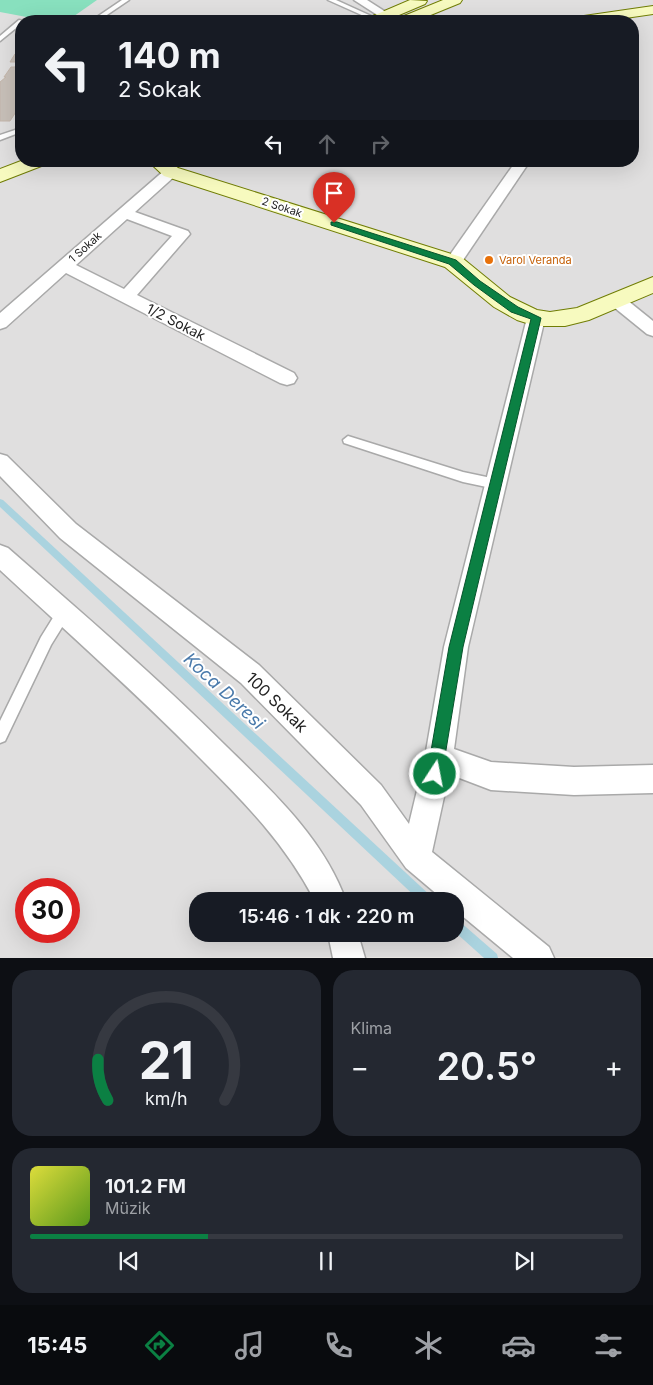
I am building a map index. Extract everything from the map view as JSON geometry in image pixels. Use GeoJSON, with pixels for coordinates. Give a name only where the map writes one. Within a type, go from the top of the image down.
{"type":"FeatureCollection","features":[{"type":"Feature","properties":{"kind":"main road"},"geometry":{"type":"LineString","coordinates":[[387,15],[421,0]]}},
{"type":"Feature","properties":{"kind":"main road"},"geometry":{"type":"LineString","coordinates":[[419,15],[455,0]]}},
{"type":"Feature","properties":{"kind":"main road"},"geometry":{"type":"LineString","coordinates":[[618,15],[653,10]]}},
{"type":"Feature","properties":{"kind":"main road"},"geometry":{"type":"LineString","coordinates":[[639,21],[653,19]]}},
{"type":"Feature","properties":{"kind":"main road"},"geometry":{"type":"LineString","coordinates":[[0,176],[22,167]]}},
{"type":"Feature","properties":{"kind":"main road","name":"2 Sokak"},"geometry":{"type":"LineString","coordinates":[[164,167],[453,262],[477,283],[515,310],[536,318],[560,319],[589,312],[653,284]]}},
{"type":"Feature","properties":{"kind":"street"},"geometry":{"type":"LineString","coordinates":[[358,0],[374,15]]}},
{"type":"Feature","properties":{"kind":"street","name":"1 Sokak"},"geometry":{"type":"LineString","coordinates":[[0,323],[125,213],[164,167]]}},
{"type":"Feature","properties":{"kind":"street"},"geometry":{"type":"LineString","coordinates":[[453,262],[519,167]]}},
{"type":"Feature","properties":{"kind":"street"},"geometry":{"type":"LineString","coordinates":[[125,213],[182,234],[126,297]]}},
{"type":"Feature","properties":{"kind":"street","name":"1/2 Sokak"},"geometry":{"type":"LineString","coordinates":[[65,266],[287,378]]}},
{"type":"Feature","properties":{"kind":"street"},"geometry":{"type":"LineString","coordinates":[[616,300],[653,330]]}},
{"type":"Feature","properties":{"kind":"street"},"geometry":{"type":"LineString","coordinates":[[416,858],[439,757],[456,647],[536,318]]}},
{"type":"Feature","properties":{"kind":"street","name":"100 Sokak"},"geometry":{"type":"LineString","coordinates":[[0,462],[68,531],[250,674],[371,795],[416,858],[538,958]]}},
{"type":"Feature","properties":{"kind":"street"},"geometry":{"type":"LineString","coordinates":[[0,555],[175,714],[268,807],[310,861],[326,892]]}},
{"type":"Feature","properties":{"kind":"street"},"geometry":{"type":"LineString","coordinates":[[439,757],[492,776],[574,781],[653,779]]}},
{"type":"Feature","properties":{"kind":"street"},"geometry":{"type":"LineString","coordinates":[[346,942],[349,958]]}},
{"type":"Feature","properties":{"kind":"lane"},"geometry":{"type":"LineString","coordinates":[[103,15],[126,0]]}},
{"type":"Feature","properties":{"kind":"lane"},"geometry":{"type":"LineString","coordinates":[[331,0],[368,15]]}},
{"type":"Feature","properties":{"kind":"lane"},"geometry":{"type":"LineString","coordinates":[[0,39],[15,26]]}},
{"type":"Feature","properties":{"kind":"lane"},"geometry":{"type":"LineString","coordinates":[[0,138],[15,132]]}},
{"type":"Feature","properties":{"kind":"lane"},"geometry":{"type":"LineString","coordinates":[[348,440],[496,484]]}},
{"type":"Feature","properties":{"kind":"lane"},"geometry":{"type":"LineString","coordinates":[[0,736],[46,641],[64,612]]}},
{"type":"Feature","properties":{"kind":"shaded area"},"geometry":{"type":"Polygon","coordinates":[[[0,0],[653,0],[653,957],[0,958],[0,0]]]}},
{"type":"Feature","properties":{"kind":"green space"},"geometry":{"type":"Polygon","coordinates":[[[0,0],[97,0],[76,15],[16,15],[0,12],[0,0]]]}},
{"type":"Feature","properties":{"kind":"building"},"geometry":{"type":"Polygon","coordinates":[[[15,54],[15,62],[10,62],[15,54]]]}},
{"type":"Feature","properties":{"kind":"building"},"geometry":{"type":"Polygon","coordinates":[[[11,67],[15,67],[15,113],[10,121],[0,121],[0,82],[6,77],[4,77],[11,67]]]}},
{"type":"Feature","properties":{"kind":"waterway","name":"Koca Deresi"},"geometry":{"type":"LineString","coordinates":[[0,502],[418,892]]}},
{"type":"Feature","properties":{"kind":"waterway","name":"Koca Deresi"},"geometry":{"type":"LineString","coordinates":[[464,933],[493,958]]}},
{"type":"Feature","properties":{"kind":"place","name":"Varol Veranda"},"geometry":{"type":"Point","coordinates":[489,260]}},
{"type":"Feature","properties":{"kind":"route"},"geometry":{"type":"LineString","coordinates":[[334,223],[453,262],[477,283],[515,310],[536,318],[456,647],[435,774]]}}]}
